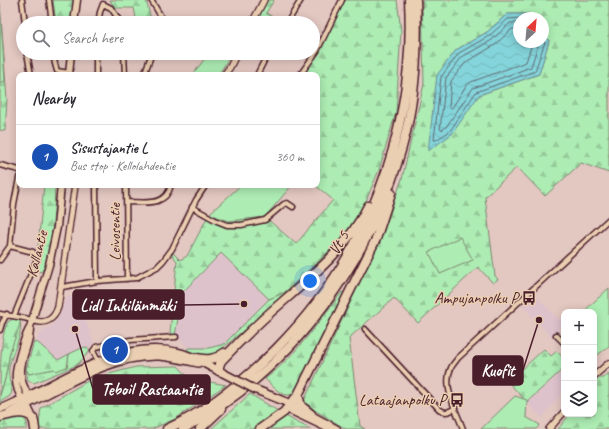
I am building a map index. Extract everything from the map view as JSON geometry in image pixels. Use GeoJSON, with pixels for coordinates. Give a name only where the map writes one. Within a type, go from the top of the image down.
{"type":"FeatureCollection","features":[{"type":"Feature","properties":{"kind":"highway","name":"Vt 5"},"geometry":{"type":"LineString","coordinates":[[167,429],[191,416],[227,392],[264,361],[298,325],[326,290],[354,245],[372,211],[399,126],[406,90],[410,53],[409,0]]}},
{"type":"Feature","properties":{"kind":"highway","name":"Vt 5"},"geometry":{"type":"LineString","coordinates":[[183,429],[230,400],[297,339],[329,298],[361,249],[374,223],[394,175],[406,132],[413,91],[418,29],[416,0]]}},
{"type":"Feature","properties":{"kind":"highway"},"geometry":{"type":"LineString","coordinates":[[221,372],[219,366],[221,361],[262,320],[327,263],[342,245],[366,210],[385,174]]}},
{"type":"Feature","properties":{"kind":"highway"},"geometry":{"type":"LineString","coordinates":[[260,429],[289,406],[298,395],[376,238],[393,186],[394,175]]}},
{"type":"Feature","properties":{"kind":"highway"},"geometry":{"type":"LineString","coordinates":[[196,358],[211,359],[220,356],[262,320]]}},
{"type":"Feature","properties":{"kind":"highway"},"geometry":{"type":"LineString","coordinates":[[298,395],[301,406],[311,414]]}},
{"type":"Feature","properties":{"kind":"highway"},"geometry":{"type":"LineString","coordinates":[[200,429],[230,400]]}},
{"type":"Feature","properties":{"kind":"highway"},"geometry":{"type":"LineString","coordinates":[[27,401],[35,429]]}},
{"type":"Feature","properties":{"kind":"highway"},"geometry":{"type":"LineString","coordinates":[[0,417],[22,413],[28,414],[32,418]]}},
{"type":"Feature","properties":{"kind":"main road"},"geometry":{"type":"LineString","coordinates":[[75,16],[77,0]]}},
{"type":"Feature","properties":{"kind":"main road"},"geometry":{"type":"LineString","coordinates":[[70,72],[71,60]]}},
{"type":"Feature","properties":{"kind":"main road","name":"Kallantie"},"geometry":{"type":"LineString","coordinates":[[27,401],[20,374],[31,336],[30,328],[32,320],[51,257],[57,227],[61,188]]}},
{"type":"Feature","properties":{"kind":"main road"},"geometry":{"type":"LineString","coordinates":[[0,417],[27,401],[126,352],[147,349],[175,351],[196,358],[204,364]]}},
{"type":"Feature","properties":{"kind":"main road"},"geometry":{"type":"LineString","coordinates":[[100,365],[158,356],[184,359],[204,364],[289,406],[329,429]]}},
{"type":"Feature","properties":{"kind":"main road"},"geometry":{"type":"LineString","coordinates":[[0,409],[27,401]]}},
{"type":"Feature","properties":{"kind":"main road"},"geometry":{"type":"LineString","coordinates":[[289,406],[311,414],[337,429]]}},
{"type":"Feature","properties":{"kind":"street"},"geometry":{"type":"LineString","coordinates":[[22,0],[24,16]]}},
{"type":"Feature","properties":{"kind":"street"},"geometry":{"type":"LineString","coordinates":[[49,0],[51,16]]}},
{"type":"Feature","properties":{"kind":"street"},"geometry":{"type":"LineString","coordinates":[[151,0],[161,16]]}},
{"type":"Feature","properties":{"kind":"street"},"geometry":{"type":"LineString","coordinates":[[256,16],[264,0]]}},
{"type":"Feature","properties":{"kind":"street"},"geometry":{"type":"LineString","coordinates":[[291,16],[301,0]]}},
{"type":"Feature","properties":{"kind":"street"},"geometry":{"type":"LineString","coordinates":[[320,45],[342,0]]}},
{"type":"Feature","properties":{"kind":"street"},"geometry":{"type":"LineString","coordinates":[[99,16],[103,4],[112,8],[117,16]]}},
{"type":"Feature","properties":{"kind":"street"},"geometry":{"type":"LineString","coordinates":[[28,60],[30,72]]}},
{"type":"Feature","properties":{"kind":"street"},"geometry":{"type":"LineString","coordinates":[[54,60],[57,71],[61,72]]}},
{"type":"Feature","properties":{"kind":"street"},"geometry":{"type":"LineString","coordinates":[[96,60],[96,72]]}},
{"type":"Feature","properties":{"kind":"street"},"geometry":{"type":"LineString","coordinates":[[124,60],[125,72]]}},
{"type":"Feature","properties":{"kind":"street"},"geometry":{"type":"LineString","coordinates":[[145,72],[149,60]]}},
{"type":"Feature","properties":{"kind":"street"},"geometry":{"type":"LineString","coordinates":[[226,72],[234,60]]}},
{"type":"Feature","properties":{"kind":"street"},"geometry":{"type":"LineString","coordinates":[[259,72],[265,60]]}},
{"type":"Feature","properties":{"kind":"street"},"geometry":{"type":"LineString","coordinates":[[302,72],[311,60]]}},
{"type":"Feature","properties":{"kind":"street"},"geometry":{"type":"LineString","coordinates":[[0,165],[16,169]]}},
{"type":"Feature","properties":{"kind":"street"},"geometry":{"type":"LineString","coordinates":[[0,260],[10,246],[17,188]]}},
{"type":"Feature","properties":{"kind":"street"},"geometry":{"type":"LineString","coordinates":[[0,314],[7,314],[42,323],[49,321],[53,317],[58,307],[62,287],[75,188]]}},
{"type":"Feature","properties":{"kind":"street"},"geometry":{"type":"LineString","coordinates":[[96,188],[97,281]]}},
{"type":"Feature","properties":{"kind":"street","name":"Leivosentie"},"geometry":{"type":"LineString","coordinates":[[126,188],[127,279]]}},
{"type":"Feature","properties":{"kind":"street"},"geometry":{"type":"LineString","coordinates":[[127,202],[156,202],[163,199],[168,194],[171,188]]}},
{"type":"Feature","properties":{"kind":"street"},"geometry":{"type":"LineString","coordinates":[[62,287],[97,281],[139,277],[157,267],[175,244],[192,207],[204,188]]}},
{"type":"Feature","properties":{"kind":"street"},"geometry":{"type":"LineString","coordinates":[[192,207],[217,221],[230,225],[241,225],[265,220],[284,204],[293,207]]}},
{"type":"Feature","properties":{"kind":"street"},"geometry":{"type":"LineString","coordinates":[[463,429],[450,394],[448,382],[451,368],[458,358],[609,219]]}},
{"type":"Feature","properties":{"kind":"street"},"geometry":{"type":"LineString","coordinates":[[10,246],[33,252],[37,259],[14,316]]}},
{"type":"Feature","properties":{"kind":"street"},"geometry":{"type":"LineString","coordinates":[[0,330],[7,314]]}},
{"type":"Feature","properties":{"kind":"street"},"geometry":{"type":"LineString","coordinates":[[365,330],[442,412],[447,412],[455,408]]}},
{"type":"Feature","properties":{"kind":"street"},"geometry":{"type":"LineString","coordinates":[[556,335],[561,340]]}},
{"type":"Feature","properties":{"kind":"street"},"geometry":{"type":"LineString","coordinates":[[100,365],[93,351],[96,347],[130,340],[176,337]]}},
{"type":"Feature","properties":{"kind":"street"},"geometry":{"type":"LineString","coordinates":[[597,373],[609,363]]}},
{"type":"Feature","properties":{"kind":"street"},"geometry":{"type":"LineString","coordinates":[[549,429],[561,415]]}},
{"type":"Feature","properties":{"kind":"shaded area"},"geometry":{"type":"Polygon","coordinates":[[[221,253],[269,299],[224,344],[209,348],[188,348],[175,335],[183,292],[221,253]]]}},
{"type":"Feature","properties":{"kind":"shaded area"},"geometry":{"type":"Polygon","coordinates":[[[534,294],[561,322],[561,328],[551,337],[522,305],[534,294]]]}},
{"type":"Feature","properties":{"kind":"shaded area"},"geometry":{"type":"Polygon","coordinates":[[[69,296],[80,304],[94,344],[88,348],[84,347],[58,361],[38,343],[37,337],[57,320],[61,314],[64,302],[69,296]]]}},
{"type":"Feature","properties":{"kind":"shaded area"},"geometry":{"type":"Polygon","coordinates":[[[561,371],[561,395],[542,418],[527,403],[561,371]]]}},
{"type":"Feature","properties":{"kind":"green space"},"geometry":{"type":"Polygon","coordinates":[[[53,0],[74,0],[72,16],[55,16],[53,0]]]}},
{"type":"Feature","properties":{"kind":"green space"},"geometry":{"type":"Polygon","coordinates":[[[110,0],[146,0],[150,16],[136,16],[134,8],[115,8],[110,0]]]}},
{"type":"Feature","properties":{"kind":"green space"},"geometry":{"type":"Polygon","coordinates":[[[266,0],[274,0],[266,13],[271,16],[258,16],[266,0]]]}},
{"type":"Feature","properties":{"kind":"green space"},"geometry":{"type":"Polygon","coordinates":[[[345,0],[397,0],[401,31],[396,112],[379,170],[365,203],[345,236],[285,292],[269,299],[221,253],[183,292],[175,335],[170,333],[177,261],[172,255],[173,253],[180,260],[187,256],[209,214],[229,221],[265,217],[296,244],[333,200],[319,188],[320,188],[320,72],[304,72],[312,60],[320,60],[320,48],[327,37],[345,0]]]}},
{"type":"Feature","properties":{"kind":"green space"},"geometry":{"type":"Polygon","coordinates":[[[422,0],[609,0],[609,173],[581,163],[545,196],[517,167],[485,197],[495,276],[498,279],[493,283],[478,267],[418,323],[394,298],[349,338],[360,426],[365,429],[346,429],[316,411],[304,401],[384,230],[402,179],[424,84],[422,0]],[[513,12],[513,14],[507,14],[487,32],[456,50],[479,95],[539,74],[547,48],[549,48],[549,12],[513,12]]]}},
{"type":"Feature","properties":{"kind":"green space"},"geometry":{"type":"Polygon","coordinates":[[[0,4],[7,100],[5,131],[0,130],[0,4]]]}},
{"type":"Feature","properties":{"kind":"green space"},"geometry":{"type":"Polygon","coordinates":[[[0,4],[5,81],[0,83],[0,4]]]}},
{"type":"Feature","properties":{"kind":"green space"},"geometry":{"type":"Polygon","coordinates":[[[204,60],[227,60],[220,72],[195,72],[204,60]]]}},
{"type":"Feature","properties":{"kind":"green space"},"geometry":{"type":"Polygon","coordinates":[[[44,188],[55,188],[51,240],[42,272],[36,271],[40,258],[41,247],[38,247],[44,188]]]}},
{"type":"Feature","properties":{"kind":"green space"},"geometry":{"type":"Polygon","coordinates":[[[238,188],[289,188],[265,217],[229,221],[209,214],[238,188]]]}},
{"type":"Feature","properties":{"kind":"green space"},"geometry":{"type":"Polygon","coordinates":[[[345,236],[322,263],[217,353],[206,355],[187,350],[188,348],[209,348],[224,344],[269,299],[285,292],[345,236]]]}},
{"type":"Feature","properties":{"kind":"green space"},"geometry":{"type":"Polygon","coordinates":[[[460,237],[473,260],[440,274],[429,252],[460,237]]]}},
{"type":"Feature","properties":{"kind":"green space"},"geometry":{"type":"Polygon","coordinates":[[[609,288],[609,346],[597,356],[597,309],[586,309],[609,288]]]}},
{"type":"Feature","properties":{"kind":"green space"},"geometry":{"type":"Polygon","coordinates":[[[342,292],[344,293],[295,392],[291,395],[287,395],[279,392],[265,379],[297,349],[342,292]]]}},
{"type":"Feature","properties":{"kind":"green space"},"geometry":{"type":"Polygon","coordinates":[[[13,319],[18,319],[20,324],[10,352],[5,379],[0,395],[3,336],[5,327],[8,322],[13,319]]]}},
{"type":"Feature","properties":{"kind":"green space"},"geometry":{"type":"Polygon","coordinates":[[[20,321],[21,326],[19,338],[9,367],[12,392],[10,396],[0,402],[0,395],[5,379],[10,352],[20,321]]]}},
{"type":"Feature","properties":{"kind":"green space"},"geometry":{"type":"Polygon","coordinates":[[[34,342],[38,343],[58,360],[69,354],[67,367],[56,371],[54,369],[29,374],[26,369],[34,342]]]}},
{"type":"Feature","properties":{"kind":"green space"},"geometry":{"type":"Polygon","coordinates":[[[84,347],[88,348],[90,351],[77,365],[34,383],[28,381],[26,369],[29,374],[48,369],[67,367],[69,354],[84,347]]]}},
{"type":"Feature","properties":{"kind":"green space"},"geometry":{"type":"Polygon","coordinates":[[[544,349],[551,356],[557,351],[561,356],[561,371],[527,402],[508,382],[544,349]]]}},
{"type":"Feature","properties":{"kind":"green space"},"geometry":{"type":"Polygon","coordinates":[[[178,366],[189,378],[226,385],[175,419],[152,429],[38,429],[41,408],[93,378],[136,367],[178,366]]]}},
{"type":"Feature","properties":{"kind":"green space"},"geometry":{"type":"Polygon","coordinates":[[[609,373],[609,429],[558,429],[568,417],[597,417],[597,380],[599,378],[603,378],[609,373]]]}},
{"type":"Feature","properties":{"kind":"green space"},"geometry":{"type":"Polygon","coordinates":[[[250,394],[296,422],[311,429],[211,429],[250,394]]]}},
{"type":"Feature","properties":{"kind":"green space"},"geometry":{"type":"Polygon","coordinates":[[[515,396],[527,400],[526,417],[540,425],[536,429],[481,429],[515,396]]]}},
{"type":"Feature","properties":{"kind":"green space"},"geometry":{"type":"Polygon","coordinates":[[[18,416],[24,418],[27,423],[27,429],[0,429],[0,421],[18,416]]]}},
{"type":"Feature","properties":{"kind":"water"},"geometry":{"type":"Polygon","coordinates":[[[507,14],[513,14],[513,48],[547,48],[539,74],[479,95],[452,134],[428,151],[437,75],[456,50],[487,32],[507,14]]]}},
{"type":"Feature","properties":{"kind":"place","name":"Ampujanpolku P"},"geometry":{"type":"Point","coordinates":[529,298]}},
{"type":"Feature","properties":{"kind":"place","name":"Lidl Inkilänmäki"},"geometry":{"type":"Point","coordinates":[244,304]}},
{"type":"Feature","properties":{"kind":"place","name":"Kuofit"},"geometry":{"type":"Point","coordinates":[539,320]}},
{"type":"Feature","properties":{"kind":"place","name":"Teboil Rastaantie"},"geometry":{"type":"Point","coordinates":[75,329]}},
{"type":"Feature","properties":{"kind":"place","name":"Sisustajantie L"},"geometry":{"type":"Point","coordinates":[115,350]}},
{"type":"Feature","properties":{"kind":"place","name":"Lataajanpolku P"},"geometry":{"type":"Point","coordinates":[457,400]}}]}
